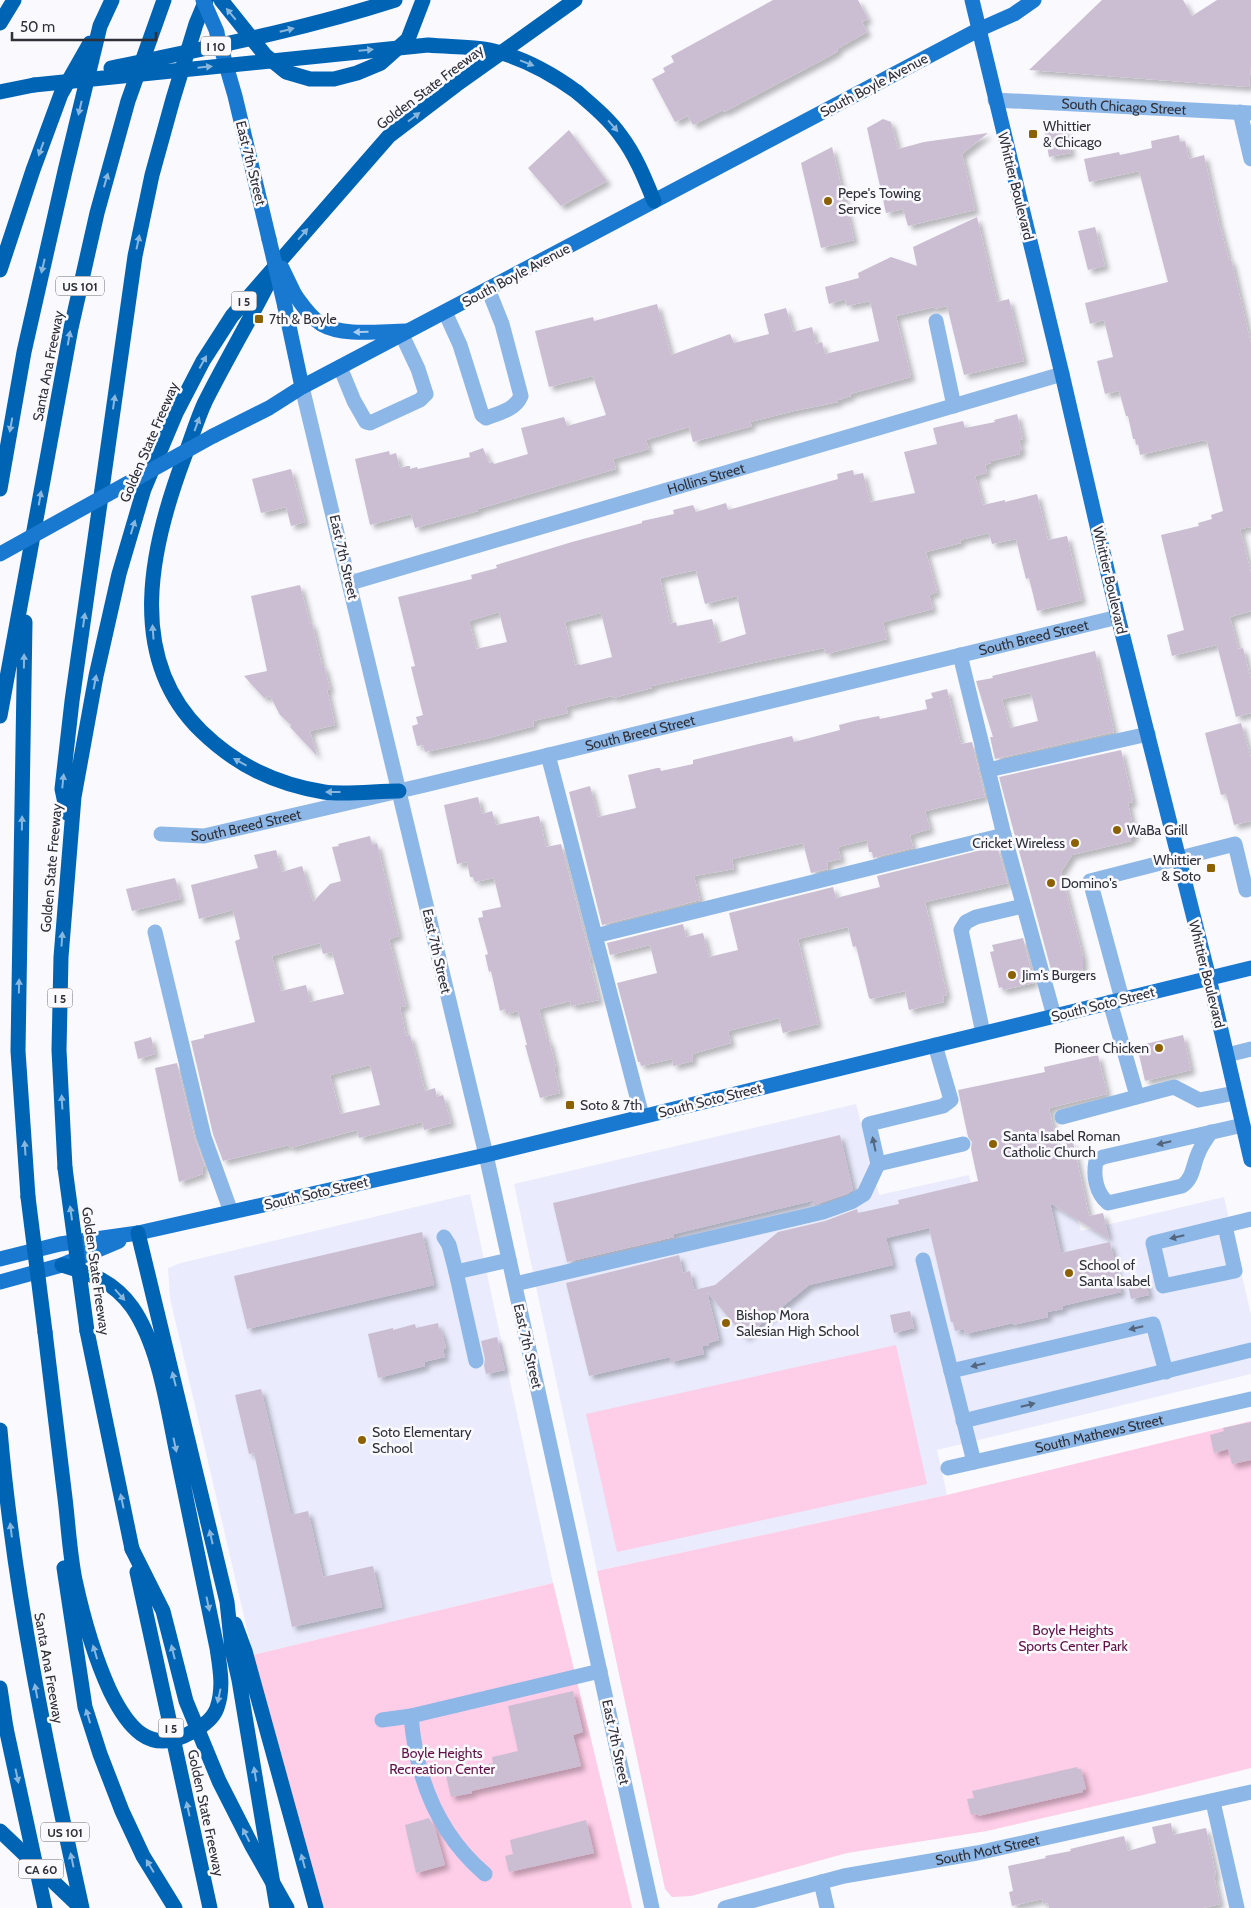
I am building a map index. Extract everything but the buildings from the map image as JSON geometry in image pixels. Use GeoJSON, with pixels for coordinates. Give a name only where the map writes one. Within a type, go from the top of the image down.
{"type":"FeatureCollection","features":[{"type":"Feature","properties":{"kind":"highway"},"geometry":{"type":"LineString","coordinates":[[0,23],[14,0]]}},
{"type":"Feature","properties":{"kind":"highway","name":"Santa Ana Freeway"},"geometry":{"type":"LineString","coordinates":[[0,489],[24,352],[100,26],[112,0]]}},
{"type":"Feature","properties":{"kind":"highway","name":"Santa Ana Freeway"},"geometry":{"type":"LineString","coordinates":[[0,716],[70,328],[97,213],[128,101],[164,0]]}},
{"type":"Feature","properties":{"kind":"highway"},"geometry":{"type":"LineString","coordinates":[[70,829],[62,789],[72,700],[135,256],[152,175],[173,99],[205,0]]}},
{"type":"Feature","properties":{"kind":"highway"},"geometry":{"type":"LineString","coordinates":[[221,0],[265,55],[286,72],[310,79],[334,79],[357,73],[381,63],[408,39],[424,0]]}},
{"type":"Feature","properties":{"kind":"highway","name":"I 10"},"geometry":{"type":"LineString","coordinates":[[0,92],[271,34],[355,13],[395,0]]}},
{"type":"Feature","properties":{"kind":"highway","name":"Golden State Freeway"},"geometry":{"type":"LineString","coordinates":[[210,1908],[87,1331],[65,1168],[59,1050],[61,956],[70,829],[81,748],[119,574],[144,489],[176,413],[207,354],[232,316],[389,136],[456,85],[575,0]]}},
{"type":"Feature","properties":{"kind":"highway"},"geometry":{"type":"LineString","coordinates":[[0,270],[33,170],[61,94],[100,26]]}},
{"type":"Feature","properties":{"kind":"highway"},"geometry":{"type":"LineString","coordinates":[[34,85],[428,45],[490,50],[528,62],[553,74],[603,115],[621,135],[636,159],[654,201]]}},
{"type":"Feature","properties":{"kind":"highway"},"geometry":{"type":"LineString","coordinates":[[279,261],[205,403],[172,492],[152,580],[154,644],[173,697],[190,720],[232,758],[284,783],[325,792],[399,791]]}},
{"type":"Feature","properties":{"kind":"highway"},"geometry":{"type":"LineString","coordinates":[[25,580],[18,1051],[28,1197],[75,1578],[88,1628],[100,1666],[111,1692],[136,1731],[153,1740],[169,1742],[197,1729],[209,1719],[216,1710],[221,1694],[222,1678],[162,1384],[146,1335],[132,1308],[116,1289],[94,1274],[62,1265]]}},
{"type":"Feature","properties":{"kind":"highway"},"geometry":{"type":"LineString","coordinates":[[138,1233],[227,1602],[245,1652],[316,1908]]}},
{"type":"Feature","properties":{"kind":"highway"},"geometry":{"type":"LineString","coordinates":[[45,1332],[65,1579],[85,1707],[100,1754],[122,1811],[143,1856],[175,1908]]}},
{"type":"Feature","properties":{"kind":"highway","name":"Santa Ana Freeway"},"geometry":{"type":"LineString","coordinates":[[0,1430],[18,1576],[30,1654],[48,1756],[82,1908]]}},
{"type":"Feature","properties":{"kind":"highway"},"geometry":{"type":"LineString","coordinates":[[132,1549],[163,1611],[186,1701],[219,1781],[252,1846],[287,1908]]}},
{"type":"Feature","properties":{"kind":"highway"},"geometry":{"type":"LineString","coordinates":[[227,1602],[232,1649],[239,1680],[277,1908]]}},
{"type":"Feature","properties":{"kind":"highway","name":"US 101"},"geometry":{"type":"LineString","coordinates":[[0,1688],[6,1728],[45,1908]]}},
{"type":"Feature","properties":{"kind":"highway","name":"CA 60"},"geometry":{"type":"LineString","coordinates":[[0,1831],[82,1908]]}},
{"type":"Feature","properties":{"kind":"main road","name":"East 7th Street"},"geometry":{"type":"LineString","coordinates":[[205,0],[217,32],[235,96],[285,307],[302,388]]}},
{"type":"Feature","properties":{"kind":"main road","name":"Whittier Boulevard"},"geometry":{"type":"LineString","coordinates":[[972,0],[1118,617],[1209,978],[1251,1160]]}},
{"type":"Feature","properties":{"kind":"main road","name":"South Boyle Avenue"},"geometry":{"type":"LineString","coordinates":[[0,554],[406,332],[978,30],[1014,14],[1034,0]]}},
{"type":"Feature","properties":{"kind":"main road"},"geometry":{"type":"LineString","coordinates":[[269,239],[295,295],[309,315],[322,325],[353,332],[406,332]]}},
{"type":"Feature","properties":{"kind":"main road","name":"South Soto Street"},"geometry":{"type":"LineString","coordinates":[[0,1258],[60,1244],[138,1233],[486,1155],[1251,968]]}},
{"type":"Feature","properties":{"kind":"main road","name":"South Soto Street"},"geometry":{"type":"LineString","coordinates":[[0,1282],[62,1265],[138,1233]]}},
{"type":"Feature","properties":{"kind":"street","name":"South Chicago Street"},"geometry":{"type":"LineString","coordinates":[[995,100],[1246,112]]}},
{"type":"Feature","properties":{"kind":"street"},"geometry":{"type":"LineString","coordinates":[[1246,112],[1251,159]]}},
{"type":"Feature","properties":{"kind":"street"},"geometry":{"type":"LineString","coordinates":[[445,312],[460,345],[482,415],[486,418],[513,407],[518,403],[521,396],[502,324],[488,290]]}},
{"type":"Feature","properties":{"kind":"street"},"geometry":{"type":"LineString","coordinates":[[936,321],[954,406]]}},
{"type":"Feature","properties":{"kind":"street"},"geometry":{"type":"LineString","coordinates":[[340,368],[354,401],[366,422],[370,423],[420,400],[426,394],[406,332]]}},
{"type":"Feature","properties":{"kind":"street","name":"Hollins Street"},"geometry":{"type":"LineString","coordinates":[[350,583],[1062,374]]}},
{"type":"Feature","properties":{"kind":"street","name":"East 7th Street"},"geometry":{"type":"LineString","coordinates":[[302,388],[486,1155],[652,1908]]}},
{"type":"Feature","properties":{"kind":"street","name":"South Breed Street"},"geometry":{"type":"LineString","coordinates":[[161,834],[204,836],[399,791],[1118,617]]}},
{"type":"Feature","properties":{"kind":"street"},"geometry":{"type":"LineString","coordinates":[[960,655],[1004,835],[1054,1016]]}},
{"type":"Feature","properties":{"kind":"street"},"geometry":{"type":"LineString","coordinates":[[988,770],[1148,734]]}},
{"type":"Feature","properties":{"kind":"street"},"geometry":{"type":"LineString","coordinates":[[548,755],[642,1116]]}},
{"type":"Feature","properties":{"kind":"street"},"geometry":{"type":"LineString","coordinates":[[595,936],[1004,835]]}},
{"type":"Feature","properties":{"kind":"street"},"geometry":{"type":"LineString","coordinates":[[1137,1096],[1090,881],[1235,844],[1246,890],[1251,888]]}},
{"type":"Feature","properties":{"kind":"street"},"geometry":{"type":"LineString","coordinates":[[983,1033],[961,930],[966,922],[976,917],[1023,906]]}},
{"type":"Feature","properties":{"kind":"street"},"geometry":{"type":"LineString","coordinates":[[155,932],[204,1136],[231,1212]]}},
{"type":"Feature","properties":{"kind":"street"},"geometry":{"type":"LineString","coordinates":[[514,1284],[823,1212],[850,1202],[864,1194],[878,1164],[869,1124],[943,1106],[951,1100],[935,1045]]}},
{"type":"Feature","properties":{"kind":"street"},"geometry":{"type":"LineString","coordinates":[[1227,1055],[1251,1049]]}},
{"type":"Feature","properties":{"kind":"street"},"geometry":{"type":"LineString","coordinates":[[1062,1117],[1174,1087],[1199,1100],[1235,1093]]}},
{"type":"Feature","properties":{"kind":"street"},"geometry":{"type":"LineString","coordinates":[[1211,1132],[1198,1154],[1188,1183],[1108,1203],[1101,1197],[1095,1169],[1096,1161],[1103,1157],[1211,1132],[1243,1125]]}},
{"type":"Feature","properties":{"kind":"street"},"geometry":{"type":"LineString","coordinates":[[878,1164],[963,1144]]}},
{"type":"Feature","properties":{"kind":"street"},"geometry":{"type":"LineString","coordinates":[[1225,1226],[1234,1270],[1163,1286],[1153,1243],[1251,1219]]}},
{"type":"Feature","properties":{"kind":"street"},"geometry":{"type":"LineString","coordinates":[[444,1237],[449,1245],[456,1272],[476,1361]]}},
{"type":"Feature","properties":{"kind":"street"},"geometry":{"type":"LineString","coordinates":[[456,1272],[509,1260]]}},
{"type":"Feature","properties":{"kind":"street"},"geometry":{"type":"LineString","coordinates":[[923,1260],[974,1462]]}},
{"type":"Feature","properties":{"kind":"street"},"geometry":{"type":"LineString","coordinates":[[951,1371],[1153,1324],[1166,1372]]}},
{"type":"Feature","properties":{"kind":"street"},"geometry":{"type":"LineString","coordinates":[[964,1421],[1251,1350]]}},
{"type":"Feature","properties":{"kind":"street","name":"South Mathews Street"},"geometry":{"type":"LineString","coordinates":[[948,1468],[1251,1399]]}},
{"type":"Feature","properties":{"kind":"street"},"geometry":{"type":"LineString","coordinates":[[382,1720],[411,1716],[600,1671]]}},
{"type":"Feature","properties":{"kind":"street"},"geometry":{"type":"LineString","coordinates":[[411,1716],[413,1740],[420,1775],[441,1823],[468,1860],[485,1874]]}},
{"type":"Feature","properties":{"kind":"street","name":"South Mott Street"},"geometry":{"type":"LineString","coordinates":[[725,1908],[844,1876],[977,1853],[1213,1802],[1251,1792]]}},
{"type":"Feature","properties":{"kind":"street"},"geometry":{"type":"LineString","coordinates":[[1213,1802],[1237,1908]]}},
{"type":"Feature","properties":{"kind":"street"},"geometry":{"type":"LineString","coordinates":[[821,1882],[827,1908]]}},
{"type":"Feature","properties":{"kind":"shaded area","name":"Bishop Mora Salesian High School"},"geometry":{"type":"Polygon","coordinates":[[[856,1104],[879,1195],[969,1175],[978,1212],[1070,1192],[1081,1231],[1224,1197],[1251,1315],[1251,1374],[937,1450],[947,1495],[597,1571],[514,1184],[856,1104]]]}},
{"type":"Feature","properties":{"kind":"shaded area","name":"Soto Elementary School"},"geometry":{"type":"Polygon","coordinates":[[[470,1194],[553,1583],[253,1655],[170,1298],[168,1268],[181,1263],[470,1194]]]}},
{"type":"Feature","properties":{"kind":"green space"},"geometry":{"type":"Polygon","coordinates":[[[896,1345],[927,1484],[617,1552],[586,1414],[896,1345]]]}},
{"type":"Feature","properties":{"kind":"green space","name":"Boyle Heights Sports Center Park"},"geometry":{"type":"Polygon","coordinates":[[[1251,1421],[1251,1768],[987,1831],[847,1853],[691,1896],[672,1897],[665,1889],[597,1571],[947,1495],[1251,1421]]]}},
{"type":"Feature","properties":{"kind":"green space","name":"Boyle Heights Recreation Center"},"geometry":{"type":"Polygon","coordinates":[[[553,1583],[632,1908],[323,1908],[267,1714],[253,1655],[553,1583]]]}},
{"type":"Feature","properties":{"kind":"place","name":"Whittier & Chicago"},"geometry":{"type":"Point","coordinates":[1033,134]}},
{"type":"Feature","properties":{"kind":"place","name":"Pepe's Towing Service"},"geometry":{"type":"Point","coordinates":[828,201]}},
{"type":"Feature","properties":{"kind":"place","name":"7th & Boyle"},"geometry":{"type":"Point","coordinates":[259,319]}},
{"type":"Feature","properties":{"kind":"place","name":"WaBa Grill"},"geometry":{"type":"Point","coordinates":[1117,830]}},
{"type":"Feature","properties":{"kind":"place","name":"Cricket Wireless"},"geometry":{"type":"Point","coordinates":[1075,843]}},
{"type":"Feature","properties":{"kind":"place","name":"Whittier & Soto"},"geometry":{"type":"Point","coordinates":[1211,868]}},
{"type":"Feature","properties":{"kind":"place","name":"Domino's"},"geometry":{"type":"Point","coordinates":[1051,883]}},
{"type":"Feature","properties":{"kind":"place","name":"Jim's Burgers"},"geometry":{"type":"Point","coordinates":[1012,975]}},
{"type":"Feature","properties":{"kind":"place","name":"Pioneer Chicken"},"geometry":{"type":"Point","coordinates":[1159,1048]}},
{"type":"Feature","properties":{"kind":"place","name":"Soto & 7th"},"geometry":{"type":"Point","coordinates":[570,1105]}},
{"type":"Feature","properties":{"kind":"place","name":"Santa Isabel Roman Catholic Church"},"geometry":{"type":"Point","coordinates":[993,1144]}},
{"type":"Feature","properties":{"kind":"place","name":"School of Santa Isabel"},"geometry":{"type":"Point","coordinates":[1069,1273]}},
{"type":"Feature","properties":{"kind":"place","name":"Bishop Mora Salesian High School"},"geometry":{"type":"Point","coordinates":[726,1323]}},
{"type":"Feature","properties":{"kind":"place","name":"Soto Elementary School"},"geometry":{"type":"Point","coordinates":[362,1440]}}]}
